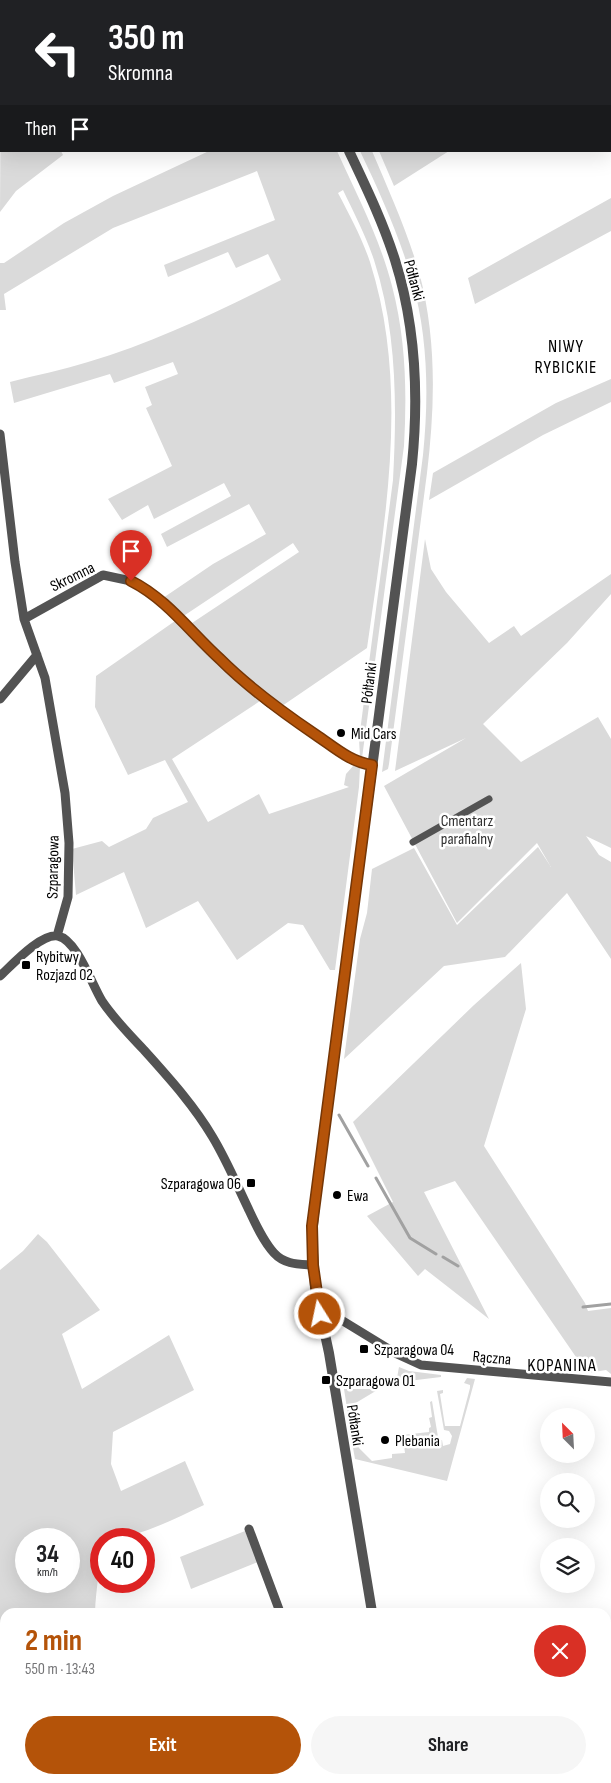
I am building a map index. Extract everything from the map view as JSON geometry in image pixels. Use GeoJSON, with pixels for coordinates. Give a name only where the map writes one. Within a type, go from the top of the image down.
{"type":"FeatureCollection","features":[{"type":"Feature","properties":{"kind":"street","name":"Półłanki"},"geometry":{"type":"LineString","coordinates":[[349,152],[376,208],[395,260],[408,310],[416,373],[416,416],[412,464],[312,1226],[313,1265],[318,1303],[331,1364],[371,1608]]}},
{"type":"Feature","properties":{"kind":"street","name":"Szparagowa"},"geometry":{"type":"LineString","coordinates":[[0,434],[14,562],[24,619],[45,678],[65,793],[68,826],[68,898],[57,936]]}},
{"type":"Feature","properties":{"kind":"street","name":"Skromna"},"geometry":{"type":"LineString","coordinates":[[24,619],[104,575],[131,581],[146,588],[268,702],[353,760],[372,765]]}},
{"type":"Feature","properties":{"kind":"street"},"geometry":{"type":"LineString","coordinates":[[0,699],[37,655]]}},
{"type":"Feature","properties":{"kind":"street"},"geometry":{"type":"LineString","coordinates":[[413,842],[489,799]]}},
{"type":"Feature","properties":{"kind":"street"},"geometry":{"type":"LineString","coordinates":[[0,976],[36,944],[46,938],[57,936],[66,940],[74,949],[111,1014],[178,1088],[203,1121],[223,1155],[256,1224],[274,1253],[289,1263],[313,1265]]}},
{"type":"Feature","properties":{"kind":"street","name":"Rączna"},"geometry":{"type":"LineString","coordinates":[[322,1324],[337,1320],[344,1321],[397,1354],[421,1365],[611,1382]]}},
{"type":"Feature","properties":{"kind":"street"},"geometry":{"type":"LineString","coordinates":[[249,1529],[279,1608]]}},
{"type":"Feature","properties":{"kind":"green space"},"geometry":{"type":"Polygon","coordinates":[[[0,152],[62,152],[63,155],[16,191],[0,212],[0,152]]]}},
{"type":"Feature","properties":{"kind":"green space"},"geometry":{"type":"Polygon","coordinates":[[[207,152],[337,152],[375,234],[397,306],[403,346],[405,406],[404,446],[362,758],[360,757],[359,739],[393,480],[395,397],[391,341],[382,287],[360,225],[343,190],[338,193],[360,236],[370,262],[382,310],[389,357],[390,454],[381,551],[367,648],[282,706],[231,665],[189,625],[299,552],[293,543],[182,617],[163,598],[213,564],[266,534],[249,504],[167,547],[161,534],[231,496],[224,483],[154,519],[148,505],[122,520],[108,499],[172,466],[146,408],[152,405],[145,387],[178,374],[173,362],[114,383],[110,374],[14,403],[10,382],[79,365],[138,345],[210,314],[281,280],[268,254],[236,268],[228,252],[168,277],[164,265],[275,220],[257,171],[113,228],[4,294],[6,310],[0,310],[0,263],[4,263],[64,223],[113,196],[207,152]]]}},
{"type":"Feature","properties":{"kind":"green space"},"geometry":{"type":"Polygon","coordinates":[[[360,152],[372,152],[397,211],[419,272],[429,322],[433,372],[432,423],[427,473],[389,764],[388,769],[382,772],[423,455],[426,367],[421,323],[412,280],[389,214],[360,152]]]}},
{"type":"Feature","properties":{"kind":"green space"},"geometry":{"type":"Polygon","coordinates":[[[379,152],[447,152],[394,186],[379,152]]]}},
{"type":"Feature","properties":{"kind":"green space"},"geometry":{"type":"Polygon","coordinates":[[[611,198],[611,231],[475,304],[468,278],[611,198]]]}},
{"type":"Feature","properties":{"kind":"green space"},"geometry":{"type":"Polygon","coordinates":[[[611,379],[611,402],[543,435],[429,500],[433,473],[556,403],[611,379]]]}},
{"type":"Feature","properties":{"kind":"green space","name":"Cmentarz parafialny"},"geometry":{"type":"Polygon","coordinates":[[[425,539],[431,569],[446,592],[489,643],[514,626],[521,636],[611,574],[611,594],[567,643],[483,724],[521,762],[598,717],[611,739],[611,848],[586,836],[599,855],[611,862],[611,959],[567,893],[505,957],[444,966],[344,1059],[360,939],[367,913],[372,869],[414,848],[457,925],[538,847],[551,867],[537,843],[457,923],[384,786],[466,738],[395,771],[425,539]]]}},
{"type":"Feature","properties":{"kind":"green space"},"geometry":{"type":"Polygon","coordinates":[[[175,621],[260,701],[172,759],[208,822],[259,794],[269,814],[349,787],[344,785],[346,774],[354,765],[360,767],[335,970],[330,970],[303,925],[288,923],[237,960],[198,901],[146,928],[124,872],[76,895],[72,849],[102,841],[109,847],[146,829],[153,818],[188,802],[165,760],[128,775],[95,707],[96,676],[175,621]]]}},
{"type":"Feature","properties":{"kind":"green space"},"geometry":{"type":"Polygon","coordinates":[[[521,963],[526,1009],[484,1146],[585,1303],[588,1311],[611,1308],[611,1374],[606,1370],[587,1373],[455,1181],[424,1192],[489,1319],[425,1269],[418,1276],[367,1216],[393,1202],[353,1122],[474,1005],[521,963]]]}},
{"type":"Feature","properties":{"kind":"green space"},"geometry":{"type":"Polygon","coordinates":[[[38,1234],[47,1242],[100,1310],[62,1334],[82,1389],[169,1335],[194,1390],[113,1432],[111,1464],[121,1491],[185,1461],[204,1505],[151,1528],[90,1528],[90,1593],[96,1593],[95,1608],[0,1608],[0,1270],[23,1251],[38,1234]]]}},
{"type":"Feature","properties":{"kind":"green space"},"geometry":{"type":"Polygon","coordinates":[[[399,1367],[409,1371],[441,1375],[441,1377],[400,1382],[400,1378],[397,1378],[399,1367]]]}},
{"type":"Feature","properties":{"kind":"green space"},"geometry":{"type":"Polygon","coordinates":[[[467,1378],[475,1379],[447,1481],[355,1459],[352,1442],[356,1442],[359,1448],[372,1461],[392,1458],[392,1454],[405,1453],[404,1446],[442,1440],[443,1446],[450,1444],[452,1436],[449,1431],[444,1430],[437,1391],[443,1390],[443,1393],[440,1394],[445,1426],[460,1426],[470,1388],[470,1385],[464,1383],[467,1378]]]}},
{"type":"Feature","properties":{"kind":"green space"},"geometry":{"type":"Polygon","coordinates":[[[344,1389],[379,1389],[354,1404],[358,1433],[351,1434],[344,1389]]]}},
{"type":"Feature","properties":{"kind":"green space"},"geometry":{"type":"Polygon","coordinates":[[[432,1401],[438,1437],[403,1442],[402,1435],[429,1432],[431,1427],[429,1418],[432,1417],[430,1402],[432,1401]]]}},
{"type":"Feature","properties":{"kind":"green space"},"geometry":{"type":"Polygon","coordinates":[[[245,1531],[258,1562],[191,1589],[180,1557],[245,1531]]]}},
{"type":"Feature","properties":{"kind":"waterway"},"geometry":{"type":"LineString","coordinates":[[339,1115],[368,1166]]}},
{"type":"Feature","properties":{"kind":"waterway"},"geometry":{"type":"LineString","coordinates":[[376,1178],[410,1238],[436,1254]]}},
{"type":"Feature","properties":{"kind":"waterway"},"geometry":{"type":"LineString","coordinates":[[443,1257],[458,1266]]}},
{"type":"Feature","properties":{"kind":"waterway"},"geometry":{"type":"LineString","coordinates":[[583,1307],[611,1304]]}},
{"type":"Feature","properties":{"kind":"place","name":"Mid Cars"},"geometry":{"type":"Point","coordinates":[341,733]}},
{"type":"Feature","properties":{"kind":"place","name":"Rybitwy Rozjazd 02"},"geometry":{"type":"Point","coordinates":[26,965]}},
{"type":"Feature","properties":{"kind":"place","name":"Szparagowa 06"},"geometry":{"type":"Point","coordinates":[251,1183]}},
{"type":"Feature","properties":{"kind":"place","name":"Ewa"},"geometry":{"type":"Point","coordinates":[337,1195]}},
{"type":"Feature","properties":{"kind":"place","name":"Szparagowa 04"},"geometry":{"type":"Point","coordinates":[364,1349]}},
{"type":"Feature","properties":{"kind":"place","name":"Szparagowa 01"},"geometry":{"type":"Point","coordinates":[326,1380]}},
{"type":"Feature","properties":{"kind":"place","name":"Plebania"},"geometry":{"type":"Point","coordinates":[385,1440]}},
{"type":"Feature","properties":{"kind":"district","name":"NIWY RYBICKIE"},"geometry":{"type":"Point","coordinates":[566,356]}},
{"type":"Feature","properties":{"kind":"district","name":"KOPANINA"},"geometry":{"type":"Point","coordinates":[562,1365]}},
{"type":"Feature","properties":{"kind":"route"},"geometry":{"type":"LineString","coordinates":[[131,581],[146,588],[268,702],[353,760],[372,765],[312,1226],[313,1265],[320,1314]]}}]}
